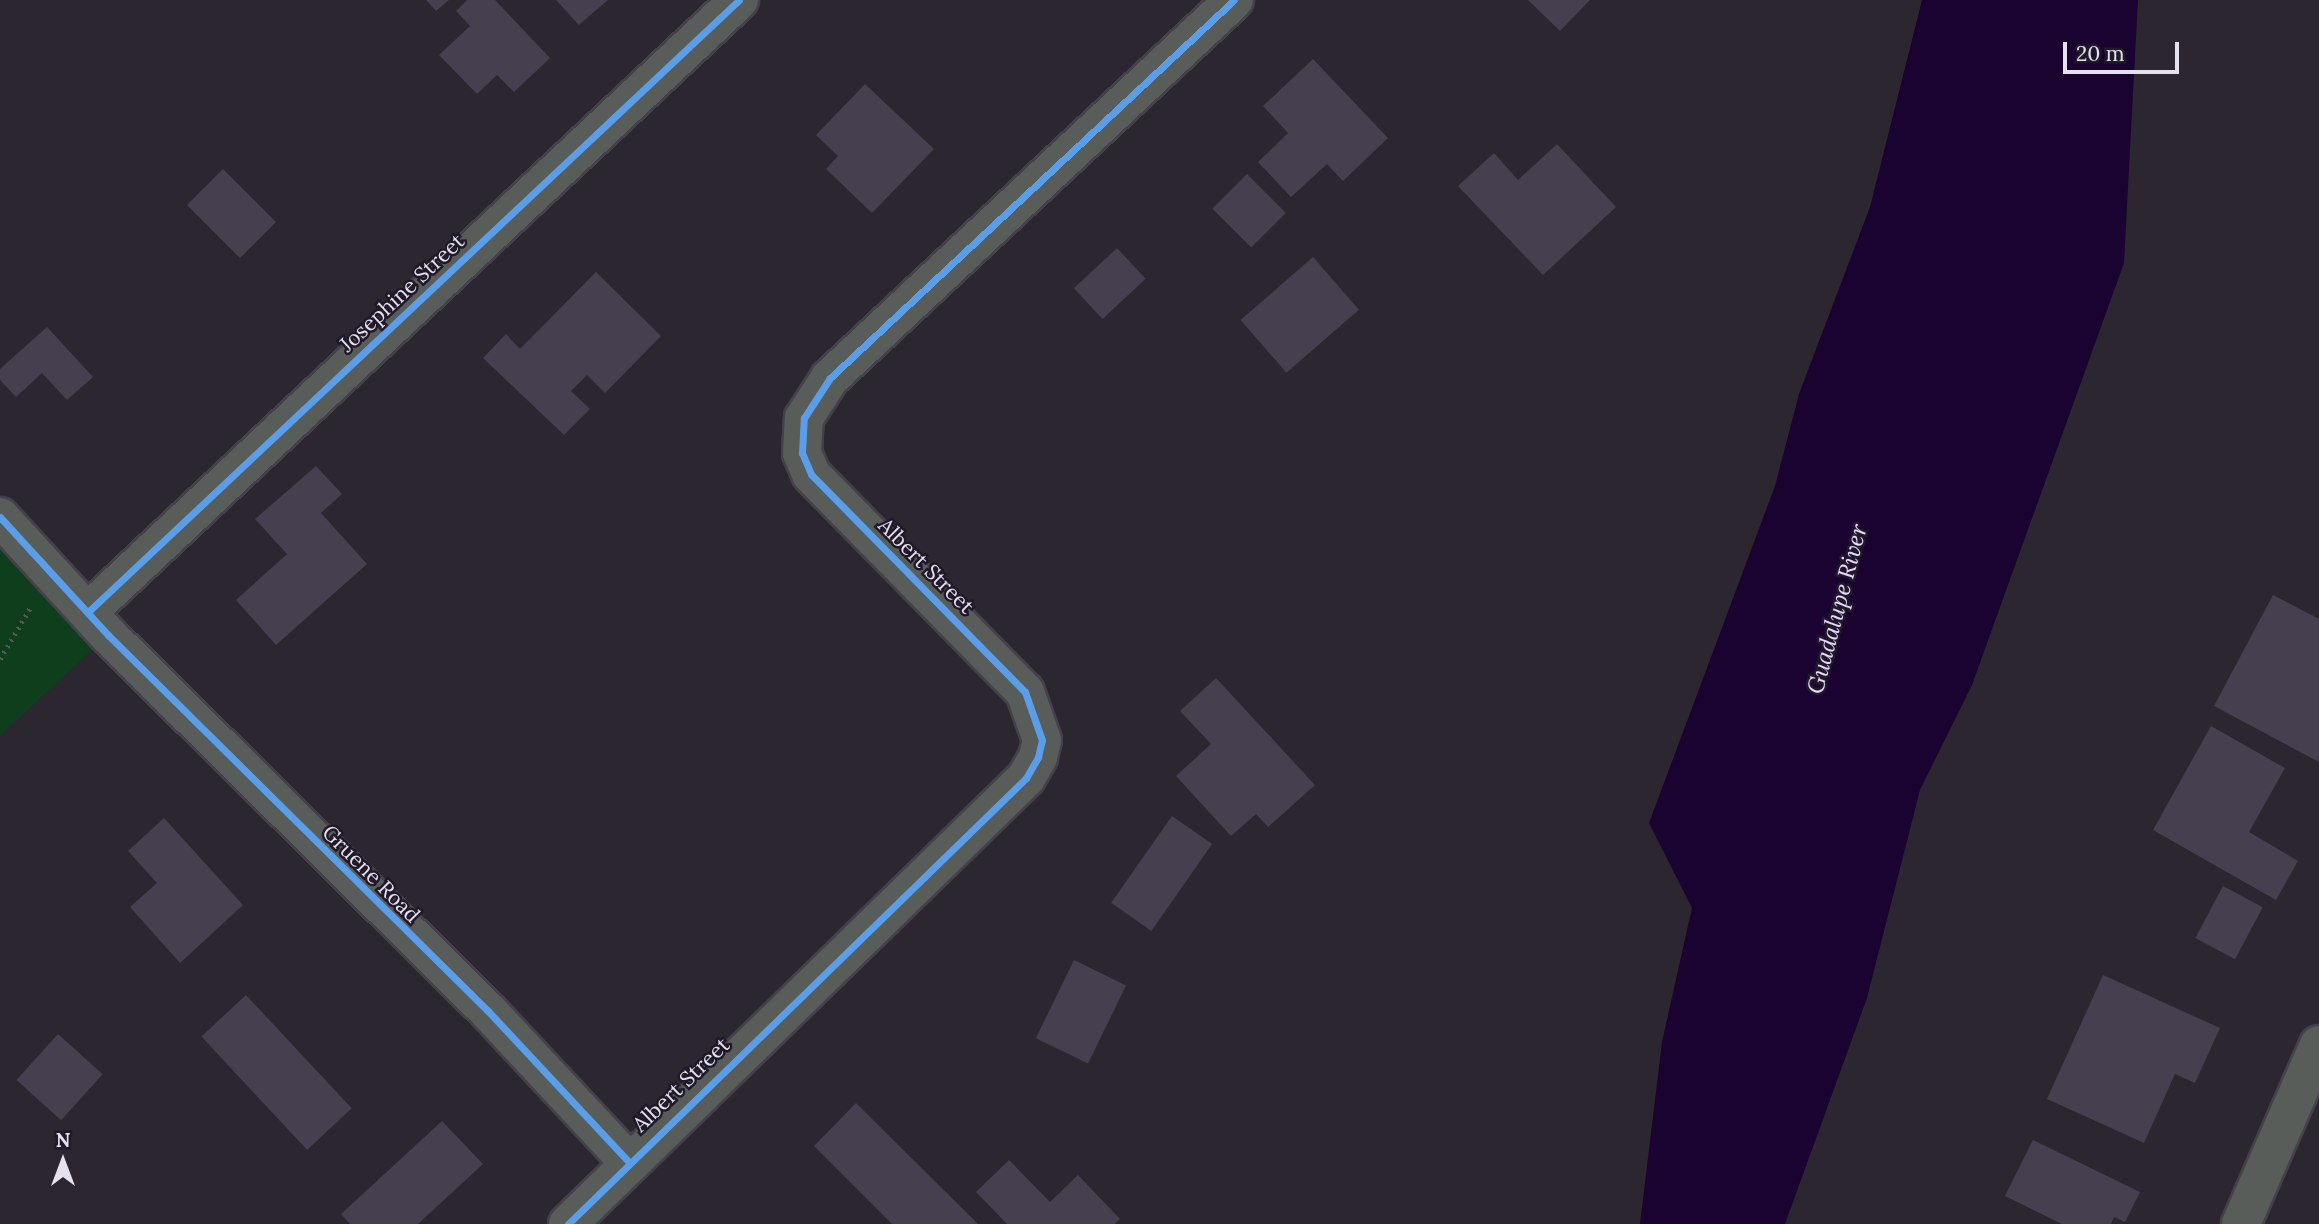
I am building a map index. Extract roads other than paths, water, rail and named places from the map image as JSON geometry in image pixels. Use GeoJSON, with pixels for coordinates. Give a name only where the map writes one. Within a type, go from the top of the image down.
{"type":"FeatureCollection","features":[{"type":"Feature","properties":{"kind":"street","name":"Josephine Street"},"geometry":{"type":"LineString","coordinates":[[89,611],[739,0]]}},
{"type":"Feature","properties":{"kind":"street","name":"Albert Street"},"geometry":{"type":"LineString","coordinates":[[628,1160],[1026,778],[1038,757],[1042,740],[1025,692],[811,474],[802,453],[804,418],[830,378],[1234,0]]}},
{"type":"Feature","properties":{"kind":"street","name":"Gruene Road"},"geometry":{"type":"LineString","coordinates":[[0,517],[366,895],[488,1012],[628,1160]]}},
{"type":"Feature","properties":{"kind":"street"},"geometry":{"type":"LineString","coordinates":[[2241,1224],[2314,1069]]}},
{"type":"Feature","properties":{"kind":"street"},"geometry":{"type":"LineString","coordinates":[[567,1222],[628,1160]]}},
{"type":"Feature","properties":{"kind":"water","name":"Guadalupe River"},"geometry":{"type":"Polygon","coordinates":[[[1922,0],[2138,0],[2124,263],[1972,685],[1920,790],[1867,998],[1785,1224],[1640,1224],[1662,1042],[1692,908],[1649,823],[1775,486],[1799,394],[1870,207],[1922,0]]]}}]}
